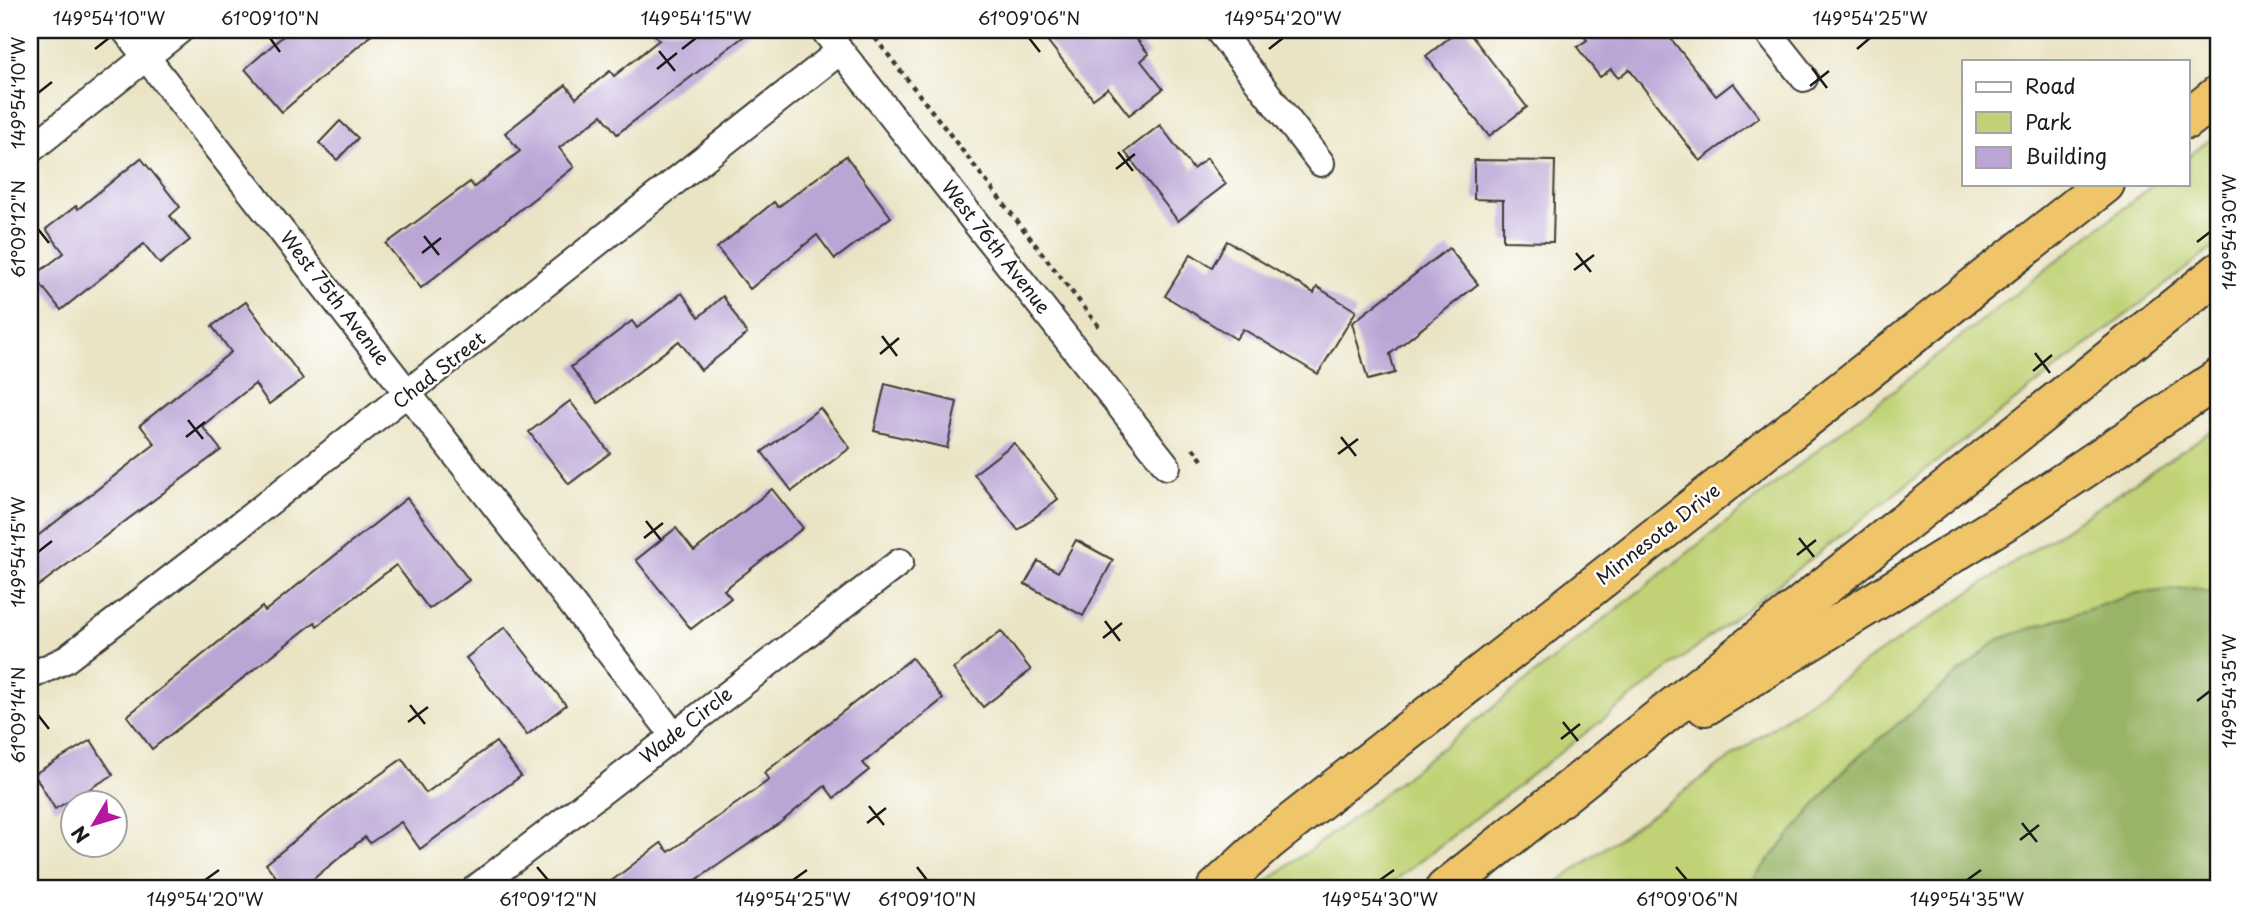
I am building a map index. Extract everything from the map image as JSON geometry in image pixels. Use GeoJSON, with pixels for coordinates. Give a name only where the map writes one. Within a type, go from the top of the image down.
{"type":"FeatureCollection","features":[{"type":"Feature","properties":{"kind":"highway"},"geometry":{"type":"LineString","coordinates":[[2190,116],[2219,94]]}},
{"type":"Feature","properties":{"kind":"highway","name":"Minnesota Drive"},"geometry":{"type":"LineString","coordinates":[[1216,889],[1268,841],[2102,186]]}},
{"type":"Feature","properties":{"kind":"highway"},"geometry":{"type":"LineString","coordinates":[[1445,889],[2219,272]]}},
{"type":"Feature","properties":{"kind":"highway"},"geometry":{"type":"LineString","coordinates":[[1576,782],[1766,670],[2015,515],[2219,378]]}},
{"type":"Feature","properties":{"kind":"street","name":"West 75th Avenue"},"geometry":{"type":"LineString","coordinates":[[125,30],[673,734]]}},
{"type":"Feature","properties":{"kind":"street"},"geometry":{"type":"LineString","coordinates":[[30,150],[180,30]]}},
{"type":"Feature","properties":{"kind":"street","name":"West 76th Avenue"},"geometry":{"type":"LineString","coordinates":[[824,30],[1167,466]]}},
{"type":"Feature","properties":{"kind":"street"},"geometry":{"type":"LineString","coordinates":[[1218,30],[1321,163]]}},
{"type":"Feature","properties":{"kind":"street"},"geometry":{"type":"LineString","coordinates":[[1766,30],[1804,78]]}},
{"type":"Feature","properties":{"kind":"street","name":"Chad Street"},"geometry":{"type":"LineString","coordinates":[[30,676],[65,660],[410,394],[840,51]]}},
{"type":"Feature","properties":{"kind":"street","name":"Wade Circle"},"geometry":{"type":"LineString","coordinates":[[475,889],[673,734],[900,562]]}},
{"type":"Feature","properties":{"kind":"path"},"geometry":{"type":"LineString","coordinates":[[869,30],[1104,334]]}},
{"type":"Feature","properties":{"kind":"path"},"geometry":{"type":"LineString","coordinates":[[1188,442],[1205,464]]}},
{"type":"Feature","properties":{"kind":"green space"},"geometry":{"type":"Polygon","coordinates":[[[2219,132],[2219,243],[1384,889],[1257,889],[1354,817],[2151,186],[2190,186],[2190,155],[2219,132]]]}},
{"type":"Feature","properties":{"kind":"green space"},"geometry":{"type":"Polygon","coordinates":[[[2219,426],[2219,889],[1548,889],[1833,684],[2219,426]]]}},
{"type":"Feature","properties":{"kind":"green space"},"geometry":{"type":"Polygon","coordinates":[[[2195,588],[2219,596],[2219,889],[1748,889],[1757,874],[1850,764],[1999,639],[2137,593],[2195,588]]]}},
{"type":"Feature","properties":{"kind":"building"},"geometry":{"type":"Polygon","coordinates":[[[290,30],[377,30],[282,112],[245,69],[290,30]]]}},
{"type":"Feature","properties":{"kind":"building"},"geometry":{"type":"Polygon","coordinates":[[[651,30],[752,30],[617,134],[602,115],[559,148],[574,167],[421,288],[386,244],[470,182],[474,187],[520,151],[505,133],[566,85],[576,98],[610,71],[614,76],[659,40],[651,30]]]}},
{"type":"Feature","properties":{"kind":"building"},"geometry":{"type":"Polygon","coordinates":[[[1039,30],[1129,30],[1149,54],[1141,61],[1163,89],[1129,115],[1108,88],[1093,99],[1039,30]]]}},
{"type":"Feature","properties":{"kind":"building"},"geometry":{"type":"Polygon","coordinates":[[[1459,30],[1467,30],[1527,107],[1489,136],[1426,56],[1459,30]]]}},
{"type":"Feature","properties":{"kind":"building"},"geometry":{"type":"Polygon","coordinates":[[[1579,30],[1664,30],[1716,96],[1733,83],[1759,117],[1700,161],[1629,69],[1618,78],[1611,69],[1600,77],[1577,47],[1587,40],[1579,30]]]}},
{"type":"Feature","properties":{"kind":"building"},"geometry":{"type":"Polygon","coordinates":[[[340,121],[358,138],[337,160],[319,143],[340,121]]]}},
{"type":"Feature","properties":{"kind":"building"},"geometry":{"type":"Polygon","coordinates":[[[1160,125],[1193,169],[1207,158],[1226,184],[1178,221],[1125,152],[1160,125]]]}},
{"type":"Feature","properties":{"kind":"building"},"geometry":{"type":"Polygon","coordinates":[[[846,156],[891,217],[835,259],[817,235],[750,289],[717,248],[774,202],[778,207],[846,156]]]}},
{"type":"Feature","properties":{"kind":"building"},"geometry":{"type":"Polygon","coordinates":[[[141,158],[180,207],[170,216],[190,240],[160,264],[144,244],[61,310],[34,276],[64,253],[46,229],[76,206],[78,209],[141,158]]]}},
{"type":"Feature","properties":{"kind":"building"},"geometry":{"type":"Polygon","coordinates":[[[1474,160],[1555,161],[1553,242],[1503,241],[1503,200],[1474,199],[1474,160]]]}},
{"type":"Feature","properties":{"kind":"building"},"geometry":{"type":"Polygon","coordinates":[[[1227,241],[1314,293],[1317,287],[1356,311],[1318,374],[1243,329],[1236,339],[1165,296],[1191,254],[1212,267],[1227,241]]]}},
{"type":"Feature","properties":{"kind":"building"},"geometry":{"type":"Polygon","coordinates":[[[1449,248],[1478,284],[1390,354],[1395,373],[1368,380],[1352,323],[1449,248]]]}},
{"type":"Feature","properties":{"kind":"building"},"geometry":{"type":"Polygon","coordinates":[[[682,293],[699,317],[723,296],[747,334],[701,370],[679,341],[598,403],[571,367],[632,321],[637,328],[682,293]]]}},
{"type":"Feature","properties":{"kind":"building"},"geometry":{"type":"Polygon","coordinates":[[[246,302],[303,379],[269,404],[255,384],[202,426],[221,450],[30,592],[30,542],[155,444],[140,425],[231,352],[212,326],[246,302]]]}},
{"type":"Feature","properties":{"kind":"building"},"geometry":{"type":"Polygon","coordinates":[[[885,384],[957,402],[947,448],[874,431],[885,384]]]}},
{"type":"Feature","properties":{"kind":"building"},"geometry":{"type":"Polygon","coordinates":[[[570,401],[610,453],[569,484],[529,432],[570,401]]]}},
{"type":"Feature","properties":{"kind":"building"},"geometry":{"type":"Polygon","coordinates":[[[820,408],[850,448],[792,491],[762,452],[820,408]]]}},
{"type":"Feature","properties":{"kind":"building"},"geometry":{"type":"Polygon","coordinates":[[[1014,443],[1058,499],[1018,530],[974,474],[1014,443]]]}},
{"type":"Feature","properties":{"kind":"building"},"geometry":{"type":"Polygon","coordinates":[[[772,489],[803,528],[724,590],[731,598],[691,629],[636,560],[676,528],[694,551],[772,489]]]}},
{"type":"Feature","properties":{"kind":"building"},"geometry":{"type":"Polygon","coordinates":[[[407,498],[469,580],[429,609],[396,565],[317,626],[315,622],[152,749],[127,716],[262,607],[265,611],[407,498]]]}},
{"type":"Feature","properties":{"kind":"building"},"geometry":{"type":"Polygon","coordinates":[[[1076,540],[1113,560],[1083,616],[1025,584],[1038,561],[1058,572],[1076,540]]]}},
{"type":"Feature","properties":{"kind":"building"},"geometry":{"type":"Polygon","coordinates":[[[505,627],[566,705],[527,735],[466,658],[505,627]]]}},
{"type":"Feature","properties":{"kind":"building"},"geometry":{"type":"Polygon","coordinates":[[[1001,631],[1031,670],[983,707],[953,669],[1001,631]]]}},
{"type":"Feature","properties":{"kind":"building"},"geometry":{"type":"Polygon","coordinates":[[[912,658],[943,699],[863,763],[869,770],[834,798],[825,786],[781,822],[683,889],[601,889],[661,843],[669,852],[769,780],[764,773],[912,658]]]}},
{"type":"Feature","properties":{"kind":"building"},"geometry":{"type":"Polygon","coordinates":[[[91,740],[113,775],[87,790],[60,790],[60,806],[55,809],[34,774],[91,740]]]}},
{"type":"Feature","properties":{"kind":"building"},"geometry":{"type":"Polygon","coordinates":[[[496,742],[521,776],[420,849],[401,822],[370,843],[365,837],[301,889],[286,889],[266,864],[344,800],[402,759],[426,793],[496,742]]]}}]}
